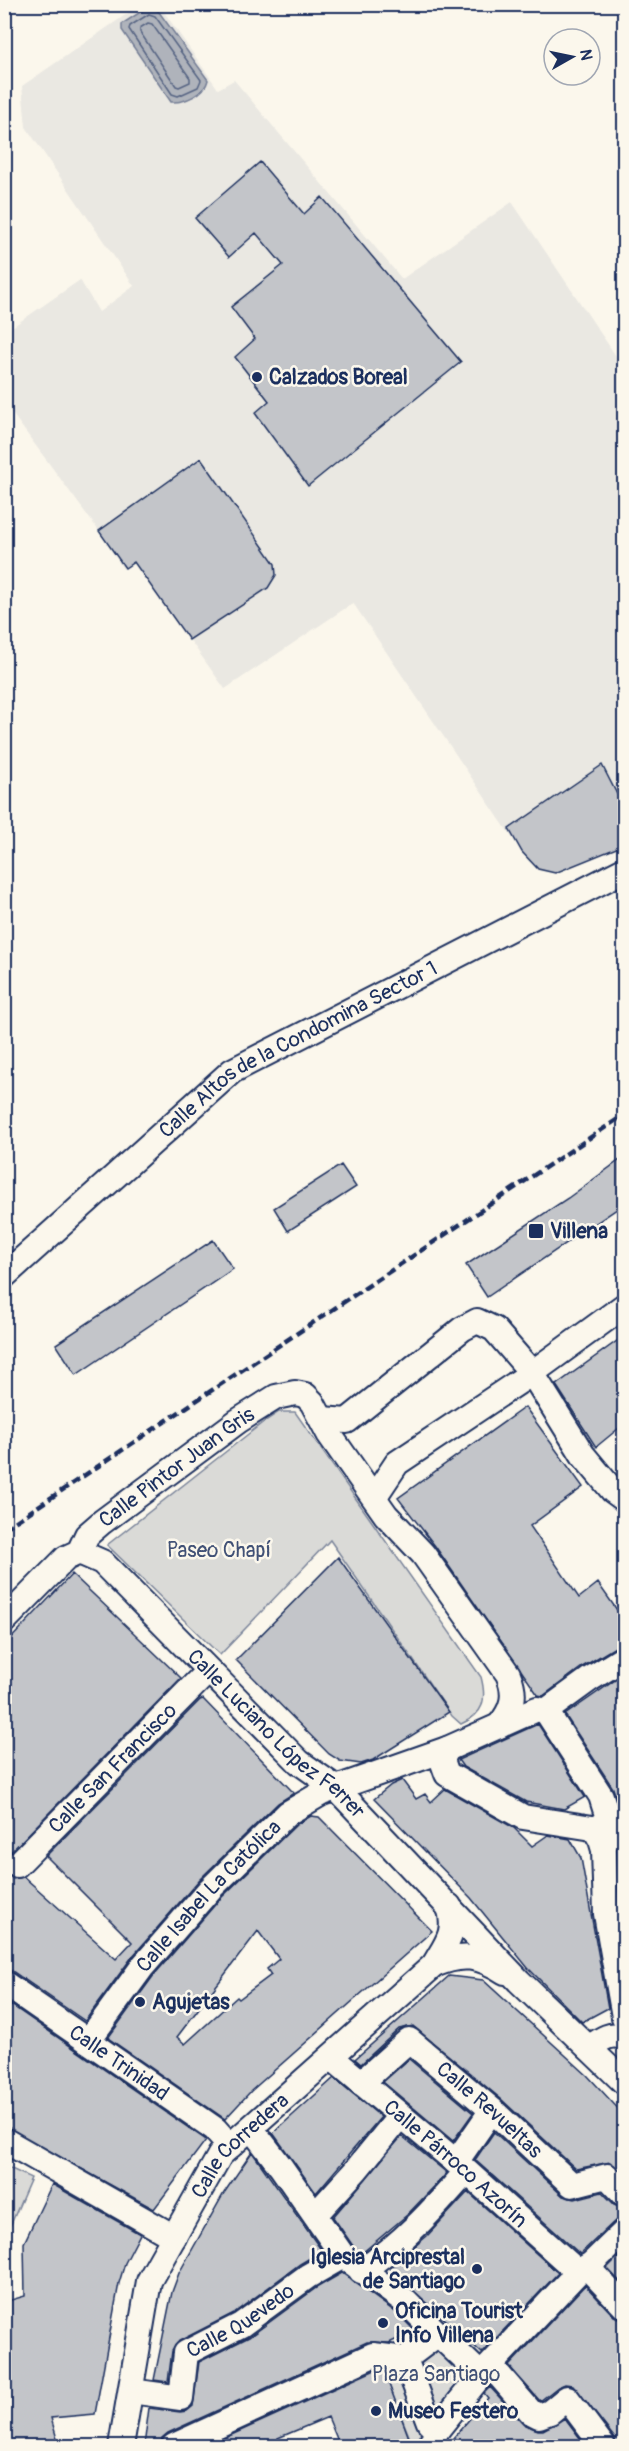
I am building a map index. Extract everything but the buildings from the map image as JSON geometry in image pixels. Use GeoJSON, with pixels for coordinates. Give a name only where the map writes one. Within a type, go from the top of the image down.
{"type":"FeatureCollection","features":[{"type":"Feature","properties":{"kind":"street","name":"Calle Altos de la Condomina Sector 1"},"geometry":{"type":"LineString","coordinates":[[4,1276],[232,1071],[624,870]]}},
{"type":"Feature","properties":{"kind":"street"},"geometry":{"type":"LineString","coordinates":[[375,1496],[397,1463],[532,1373],[624,1306]]}},
{"type":"Feature","properties":{"kind":"street","name":"Calle Pintor Juan Gris"},"geometry":{"type":"LineString","coordinates":[[4,1622],[66,1557],[79,1552],[87,1535],[102,1522],[238,1421],[276,1397],[295,1393],[305,1395],[317,1411],[347,1421],[462,1329],[477,1321],[494,1329],[532,1373]]}},
{"type":"Feature","properties":{"kind":"street"},"geometry":{"type":"LineString","coordinates":[[532,1373],[583,1455],[613,1491],[624,1499]]}},
{"type":"Feature","properties":{"kind":"street"},"geometry":{"type":"LineString","coordinates":[[317,1411],[329,1434],[392,1523],[423,1554],[508,1674],[513,1687],[514,1700],[508,1715],[500,1726]]}},
{"type":"Feature","properties":{"kind":"street","name":"Calle Luciano López Ferrer"},"geometry":{"type":"LineString","coordinates":[[79,1552],[102,1562],[299,1762],[351,1783],[356,1789],[353,1797],[354,1809],[467,1924],[519,1981]]}},
{"type":"Feature","properties":{"kind":"street"},"geometry":{"type":"LineString","coordinates":[[624,1658],[546,1711],[601,1796],[608,1835],[606,1914],[624,2017]]}},
{"type":"Feature","properties":{"kind":"street","name":"Calle San Francisco"},"geometry":{"type":"LineString","coordinates":[[17,1865],[208,1671]]}},
{"type":"Feature","properties":{"kind":"street","name":"Calle Isabel La Católica"},"geometry":{"type":"LineString","coordinates":[[88,2042],[143,1966],[210,1889],[288,1813],[308,1800],[447,1749],[537,1709],[546,1711]]}},
{"type":"Feature","properties":{"kind":"street"},"geometry":{"type":"LineString","coordinates":[[447,1749],[442,1760],[447,1774],[523,1817],[608,1835]]}},
{"type":"Feature","properties":{"kind":"street","name":"Calle Corredera"},"geometry":{"type":"LineString","coordinates":[[125,2446],[148,2281],[220,2155],[434,1965],[452,1930],[453,1922],[448,1906]]}},
{"type":"Feature","properties":{"kind":"street"},"geometry":{"type":"LineString","coordinates":[[434,1965],[449,1958],[473,1958],[500,1969],[519,1981],[624,2082]]}},
{"type":"Feature","properties":{"kind":"street","name":"Calle Trinidad"},"geometry":{"type":"LineString","coordinates":[[6,1988],[215,2129],[230,2146]]}},
{"type":"Feature","properties":{"kind":"street"},"geometry":{"type":"LineString","coordinates":[[590,2048],[602,2038],[613,2035],[624,2038]]}},
{"type":"Feature","properties":{"kind":"street","name":"Calle Revueltas"},"geometry":{"type":"LineString","coordinates":[[361,2083],[409,2040],[492,2110],[572,2185],[607,2176],[624,2194]]}},
{"type":"Feature","properties":{"kind":"street","name":"Calle Párroco Azorín"},"geometry":{"type":"LineString","coordinates":[[331,2057],[624,2306]]}},
{"type":"Feature","properties":{"kind":"street"},"geometry":{"type":"LineString","coordinates":[[352,2264],[379,2259],[426,2218],[461,2167],[492,2110]]}},
{"type":"Feature","properties":{"kind":"street"},"geometry":{"type":"LineString","coordinates":[[315,2215],[400,2116]]}},
{"type":"Feature","properties":{"kind":"street"},"geometry":{"type":"LineString","coordinates":[[251,2128],[352,2264],[406,2303],[438,2334],[486,2370],[531,2412],[539,2416],[550,2412],[567,2398],[603,2446]]}},
{"type":"Feature","properties":{"kind":"street"},"geometry":{"type":"LineString","coordinates":[[4,2140],[174,2237]]}},
{"type":"Feature","properties":{"kind":"street"},"geometry":{"type":"LineString","coordinates":[[434,2438],[486,2370],[582,2269],[624,2232]]}},
{"type":"Feature","properties":{"kind":"street","name":"Calle Quevedo"},"geometry":{"type":"LineString","coordinates":[[131,2391],[181,2398],[186,2353],[241,2325],[308,2276],[352,2264]]}},
{"type":"Feature","properties":{"kind":"street"},"geometry":{"type":"LineString","coordinates":[[174,2446],[216,2437],[373,2355],[405,2359],[438,2334]]}},
{"type":"Feature","properties":{"kind":"street"},"geometry":{"type":"LineString","coordinates":[[405,2359],[434,2438]]}},
{"type":"Feature","properties":{"kind":"shaded area"},"geometry":{"type":"Polygon","coordinates":[[[140,5],[159,5],[218,89],[234,80],[402,279],[512,202],[624,368],[624,845],[555,873],[538,869],[522,852],[353,603],[225,689],[134,562],[123,569],[99,531],[5,404],[5,332],[80,280],[99,312],[134,286],[26,127],[22,86],[140,5]]]}},
{"type":"Feature","properties":{"kind":"green space","name":"Paseo Chapí"},"geometry":{"type":"Polygon","coordinates":[[[279,1412],[295,1412],[481,1677],[484,1693],[482,1705],[475,1716],[469,1720],[461,1724],[452,1716],[330,1540],[220,1655],[107,1545],[279,1412]]]}},
{"type":"Feature","properties":{"kind":"green space"},"geometry":{"type":"Polygon","coordinates":[[[5,2166],[31,2178],[5,2238],[5,2166]]]}},
{"type":"Feature","properties":{"kind":"green space","name":"Plaza Santiago"},"geometry":{"type":"Polygon","coordinates":[[[438,2313],[488,2358],[498,2378],[455,2421],[439,2446],[413,2446],[376,2353],[420,2332],[438,2313]]]}},
{"type":"Feature","properties":{"kind":"water"},"geometry":{"type":"Polygon","coordinates":[[[148,7],[159,12],[208,80],[203,89],[193,97],[171,102],[122,30],[122,24],[148,7]]]}},
{"type":"Feature","properties":{"kind":"railway"},"geometry":{"type":"LineString","coordinates":[[4,1529],[624,1115]]}},
{"type":"Feature","properties":{"kind":"place","name":"Calzados Boreal"},"geometry":{"type":"Point","coordinates":[257,377]}},
{"type":"Feature","properties":{"kind":"place","name":"Villena"},"geometry":{"type":"Point","coordinates":[536,1231]}},
{"type":"Feature","properties":{"kind":"place","name":"Agujetas"},"geometry":{"type":"Point","coordinates":[140,2002]}},
{"type":"Feature","properties":{"kind":"place","name":"Iglesia Arciprestal de Santiago"},"geometry":{"type":"Point","coordinates":[477,2269]}},
{"type":"Feature","properties":{"kind":"place","name":"Oficina Tourist Info Villena"},"geometry":{"type":"Point","coordinates":[383,2323]}},
{"type":"Feature","properties":{"kind":"place","name":"Museo Festero"},"geometry":{"type":"Point","coordinates":[376,2411]}}]}
